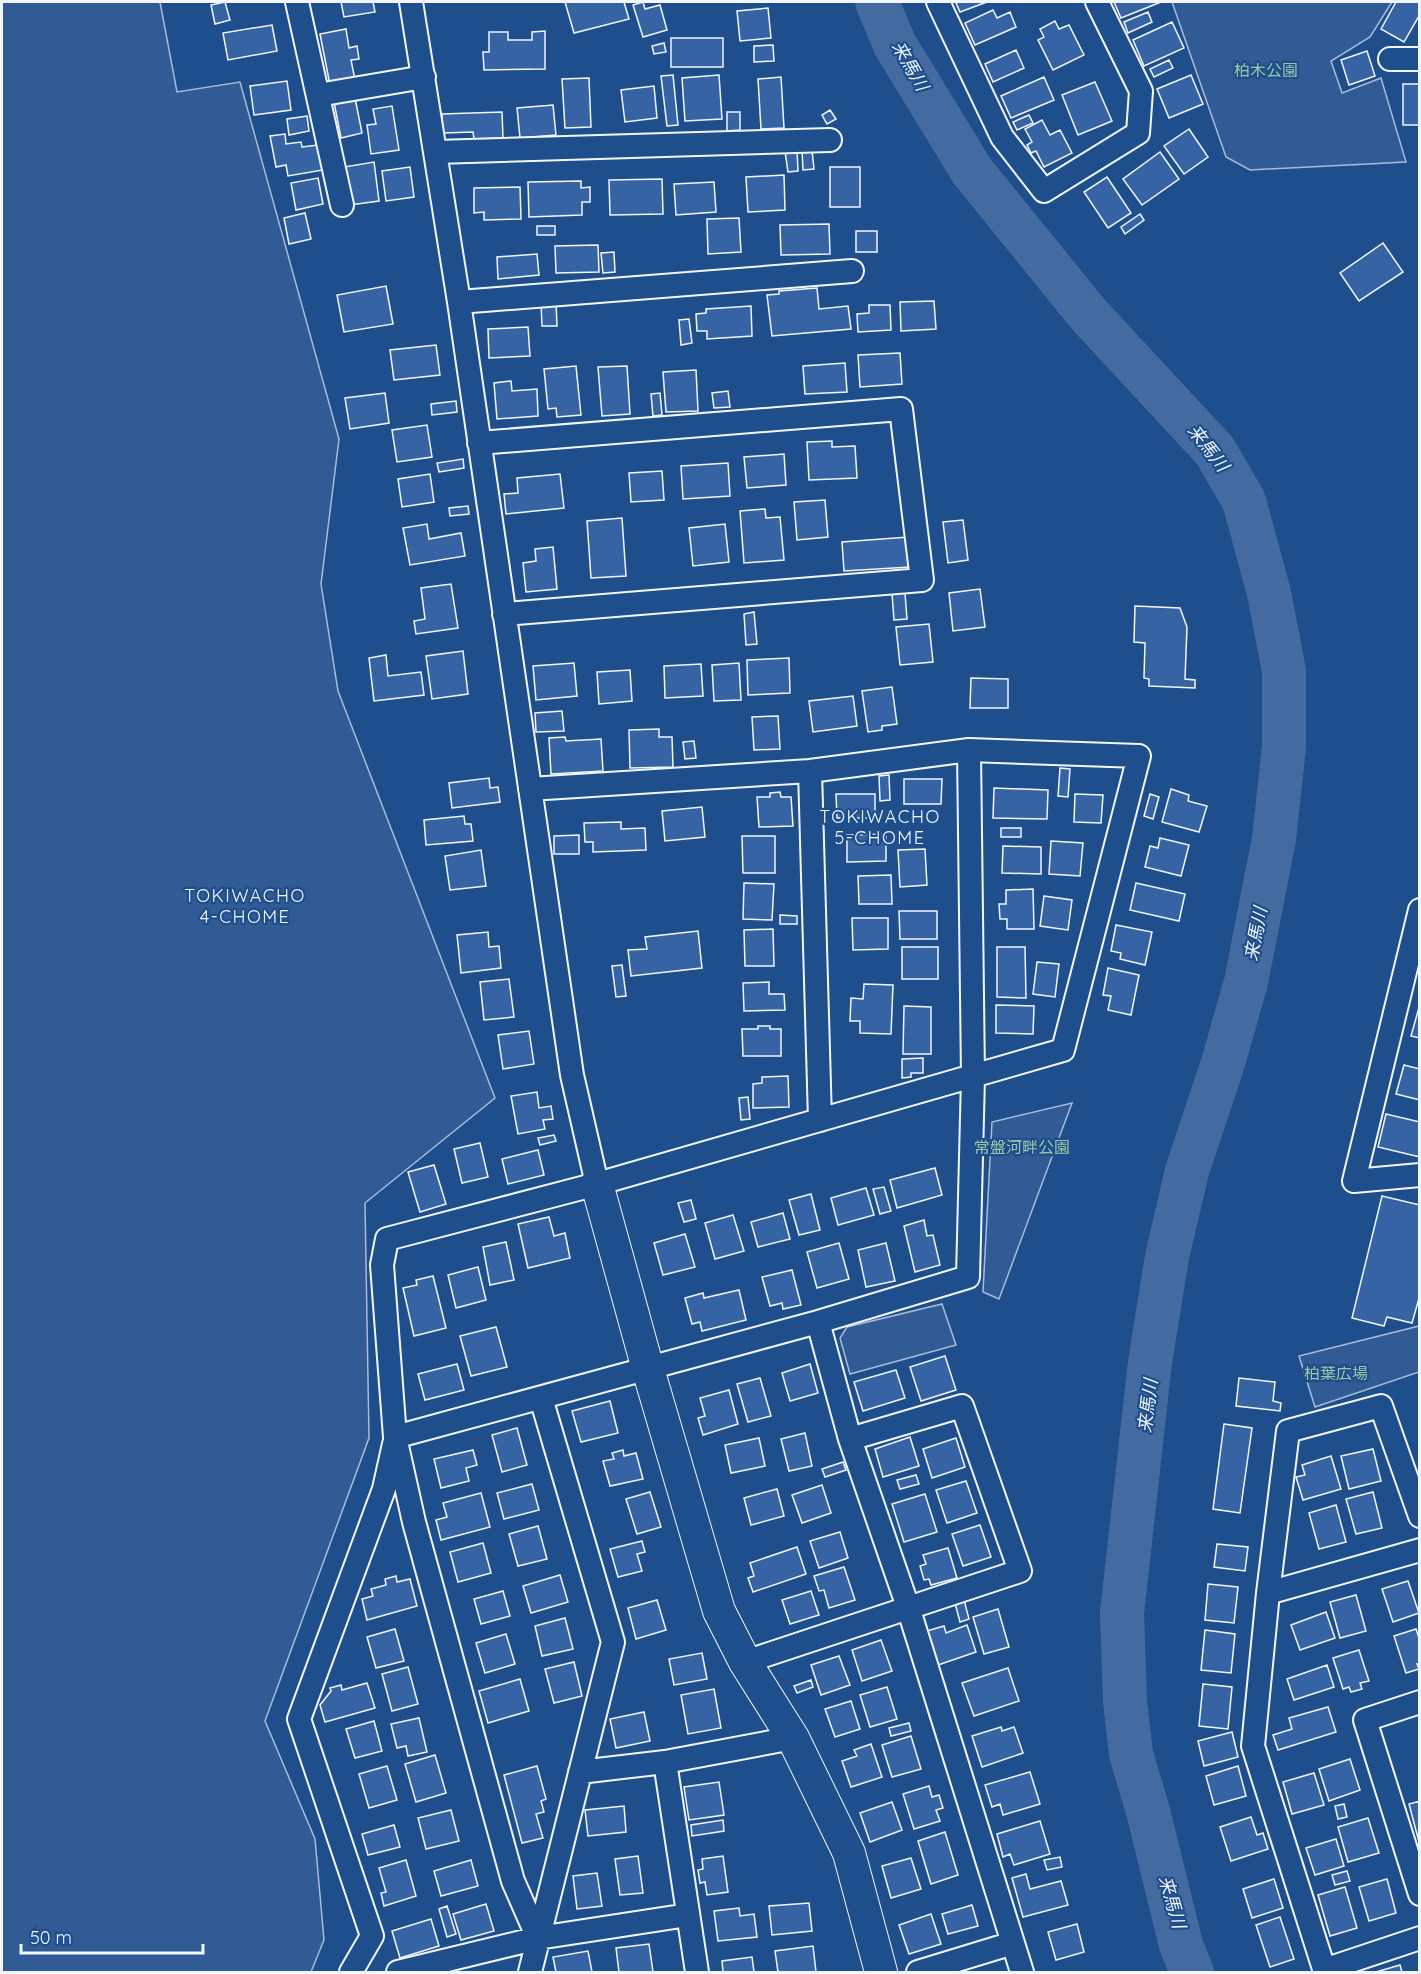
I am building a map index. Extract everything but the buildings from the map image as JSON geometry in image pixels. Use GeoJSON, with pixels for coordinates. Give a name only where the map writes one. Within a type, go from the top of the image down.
{"type":"FeatureCollection","features":[{"type":"Feature","properties":{"kind":"street"},"geometry":{"type":"LineString","coordinates":[[297,2],[342,205]]}},
{"type":"Feature","properties":{"kind":"street"},"geometry":{"type":"LineString","coordinates":[[411,2],[498,561],[572,1075],[597,1184],[719,1611],[745,1662],[793,1738],[849,1853],[881,1972]]}},
{"type":"Feature","properties":{"kind":"street"},"geometry":{"type":"LineString","coordinates":[[938,2],[1002,137],[1044,191],[1138,133],[1141,91],[1097,2]]}},
{"type":"Feature","properties":{"kind":"street"},"geometry":{"type":"LineString","coordinates":[[1390,59],[1419,59]]}},
{"type":"Feature","properties":{"kind":"street"},"geometry":{"type":"LineString","coordinates":[[318,95],[424,78]]}},
{"type":"Feature","properties":{"kind":"street"},"geometry":{"type":"LineString","coordinates":[[436,152],[830,140]]}},
{"type":"Feature","properties":{"kind":"street"},"geometry":{"type":"LineString","coordinates":[[459,302],[852,271]]}},
{"type":"Feature","properties":{"kind":"street"},"geometry":{"type":"LineString","coordinates":[[479,443],[901,409],[922,580],[504,614]]}},
{"type":"Feature","properties":{"kind":"street"},"geometry":{"type":"LineString","coordinates":[[530,789],[810,771],[969,750],[1138,756],[1063,1050],[597,1184],[387,1239],[382,1265],[395,1437],[414,1522],[513,1881],[538,1938]]}},
{"type":"Feature","properties":{"kind":"street"},"geometry":{"type":"LineString","coordinates":[[395,1437],[818,1322],[968,1277],[973,1077],[969,750]]}},
{"type":"Feature","properties":{"kind":"street"},"geometry":{"type":"LineString","coordinates":[[810,771],[820,1120]]}},
{"type":"Feature","properties":{"kind":"street"},"geometry":{"type":"LineString","coordinates":[[1419,910],[1411,985],[1354,1181],[1419,1175]]}},
{"type":"Feature","properties":{"kind":"street"},"geometry":{"type":"LineString","coordinates":[[818,1322],[850,1439],[908,1607],[1022,1972]]}},
{"type":"Feature","properties":{"kind":"street"},"geometry":{"type":"LineString","coordinates":[[531,1972],[613,1642],[541,1398]]}},
{"type":"Feature","properties":{"kind":"street"},"geometry":{"type":"LineString","coordinates":[[745,1662],[1020,1571],[962,1406],[850,1439]]}},
{"type":"Feature","properties":{"kind":"street"},"geometry":{"type":"LineString","coordinates":[[1419,1516],[1381,1406],[1288,1431],[1268,1593],[1253,1746],[1325,1971],[1419,1938]]}},
{"type":"Feature","properties":{"kind":"street"},"geometry":{"type":"LineString","coordinates":[[351,1972],[372,1936],[299,1719],[384,1489],[395,1437]]}},
{"type":"Feature","properties":{"kind":"street"},"geometry":{"type":"LineString","coordinates":[[1268,1593],[1419,1550]]}},
{"type":"Feature","properties":{"kind":"street"},"geometry":{"type":"LineString","coordinates":[[1419,1702],[1365,1720],[1419,1894]]}},
{"type":"Feature","properties":{"kind":"street"},"geometry":{"type":"LineString","coordinates":[[580,1772],[665,1762],[793,1738]]}},
{"type":"Feature","properties":{"kind":"street"},"geometry":{"type":"LineString","coordinates":[[665,1762],[697,1972]]}},
{"type":"Feature","properties":{"kind":"street"},"geometry":{"type":"LineString","coordinates":[[398,1972],[538,1938],[688,1915]]}},
{"type":"Feature","properties":{"kind":"street"},"geometry":{"type":"LineString","coordinates":[[918,1972],[1013,1943]]}},
{"type":"Feature","properties":{"kind":"green space"},"geometry":{"type":"Polygon","coordinates":[[[2,2],[160,2],[177,92],[240,82],[339,439],[321,584],[338,691],[495,1098],[365,1203],[369,1438],[265,1721],[315,1839],[324,1940],[311,1972],[2,1972],[2,2]]]}},
{"type":"Feature","properties":{"kind":"green space","name":"柏木公園"},"geometry":{"type":"Polygon","coordinates":[[[1172,2],[1392,2],[1370,37],[1331,61],[1342,93],[1381,78],[1406,162],[1250,170],[1226,157],[1172,2]]]}},
{"type":"Feature","properties":{"kind":"green space","name":"常盤河畔公園"},"geometry":{"type":"Polygon","coordinates":[[[1072,1103],[999,1299],[983,1292],[992,1122],[1072,1103]]]}},
{"type":"Feature","properties":{"kind":"green space"},"geometry":{"type":"Polygon","coordinates":[[[942,1304],[956,1345],[850,1374],[840,1338],[847,1327],[942,1304]]]}},
{"type":"Feature","properties":{"kind":"green space","name":"柏葉広場"},"geometry":{"type":"Polygon","coordinates":[[[1419,1326],[1419,1372],[1315,1407],[1299,1356],[1419,1326]]]}},
{"type":"Feature","properties":{"kind":"waterway","name":"来馬川"},"geometry":{"type":"LineString","coordinates":[[877,2],[895,45],[972,171],[1088,314],[1215,451],[1244,501],[1269,593],[1284,671],[1284,747],[1274,839],[1246,982],[1223,1063],[1187,1171],[1167,1257],[1150,1362],[1122,1613],[1125,1701],[1131,1754],[1148,1811],[1181,1945],[1192,1972]]}},
{"type":"Feature","properties":{"kind":"district","name":"TOKIWACHO 5-CHOME"},"geometry":{"type":"Point","coordinates":[880,827]}},
{"type":"Feature","properties":{"kind":"district","name":"TOKIWACHO 4-CHOME"},"geometry":{"type":"Point","coordinates":[245,906]}}]}
